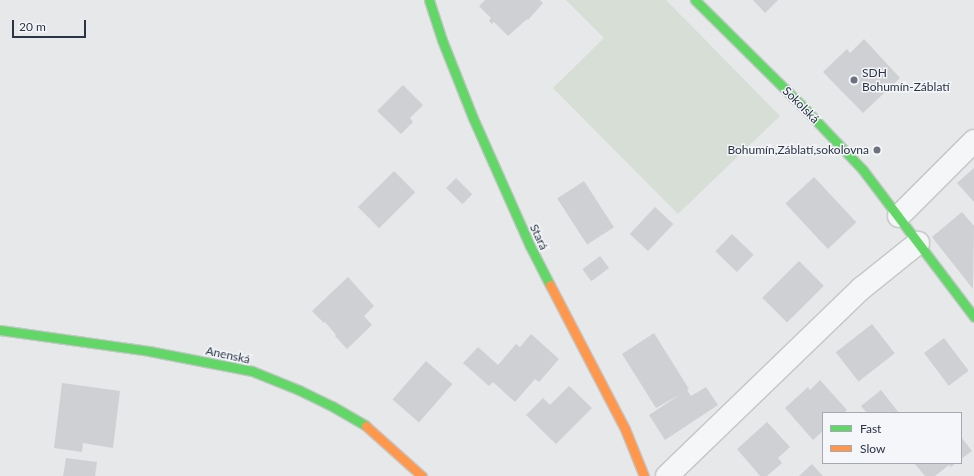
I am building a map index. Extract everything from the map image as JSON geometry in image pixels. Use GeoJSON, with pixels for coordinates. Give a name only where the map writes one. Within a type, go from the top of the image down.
{"type":"FeatureCollection","features":[{"type":"Feature","properties":{"kind":"street","name":"Stará"},"geometry":{"type":"LineString","coordinates":[[429,0],[442,40],[473,118],[530,246],[625,429],[644,476]]}},
{"type":"Feature","properties":{"kind":"street","name":"Sokolská"},"geometry":{"type":"LineString","coordinates":[[695,0],[863,170],[900,216],[974,317]]}},
{"type":"Feature","properties":{"kind":"street"},"geometry":{"type":"LineString","coordinates":[[900,216],[974,141]]}},
{"type":"Feature","properties":{"kind":"street"},"geometry":{"type":"LineString","coordinates":[[667,476],[862,288],[918,242]]}},
{"type":"Feature","properties":{"kind":"street","name":"Anenská"},"geometry":{"type":"LineString","coordinates":[[0,330],[149,351],[252,371],[299,390],[332,406],[366,426],[422,476]]}},
{"type":"Feature","properties":{"kind":"shaded area"},"geometry":{"type":"Polygon","coordinates":[[[566,0],[666,0],[780,116],[678,214],[553,88],[604,38],[566,0]]]}},
{"type":"Feature","properties":{"kind":"building"},"geometry":{"type":"Polygon","coordinates":[[[485,0],[540,0],[543,3],[528,20],[527,19],[508,36],[494,22],[492,24],[489,21],[491,18],[479,6],[485,0]]]}},
{"type":"Feature","properties":{"kind":"building"},"geometry":{"type":"Polygon","coordinates":[[[753,0],[778,0],[765,13],[753,0]]]}},
{"type":"Feature","properties":{"kind":"building"},"geometry":{"type":"Polygon","coordinates":[[[864,39],[900,78],[863,113],[823,72],[847,49],[850,53],[864,39]]]}},
{"type":"Feature","properties":{"kind":"building"},"geometry":{"type":"Polygon","coordinates":[[[403,85],[423,105],[410,118],[413,122],[401,134],[377,111],[403,85]]]}},
{"type":"Feature","properties":{"kind":"building"},"geometry":{"type":"Polygon","coordinates":[[[974,168],[974,202],[957,183],[974,168]]]}},
{"type":"Feature","properties":{"kind":"building"},"geometry":{"type":"Polygon","coordinates":[[[394,171],[415,192],[379,228],[358,207],[394,171]]]}},
{"type":"Feature","properties":{"kind":"building"},"geometry":{"type":"Polygon","coordinates":[[[814,177],[856,222],[828,249],[785,204],[814,177]]]}},
{"type":"Feature","properties":{"kind":"building"},"geometry":{"type":"Polygon","coordinates":[[[456,178],[472,194],[462,204],[446,188],[456,178]]]}},
{"type":"Feature","properties":{"kind":"building"},"geometry":{"type":"Polygon","coordinates":[[[584,181],[614,227],[587,245],[557,198],[584,181]]]}},
{"type":"Feature","properties":{"kind":"building"},"geometry":{"type":"Polygon","coordinates":[[[655,207],[673,224],[648,251],[630,234],[655,207]]]}},
{"type":"Feature","properties":{"kind":"building"},"geometry":{"type":"Polygon","coordinates":[[[962,212],[974,226],[973,289],[932,237],[962,212]]]}},
{"type":"Feature","properties":{"kind":"building"},"geometry":{"type":"Polygon","coordinates":[[[732,234],[754,255],[737,272],[715,251],[732,234]]]}},
{"type":"Feature","properties":{"kind":"building"},"geometry":{"type":"Polygon","coordinates":[[[600,256],[609,268],[591,281],[582,269],[600,256]]]}},
{"type":"Feature","properties":{"kind":"building"},"geometry":{"type":"Polygon","coordinates":[[[799,261],[824,286],[787,323],[762,298],[799,261]]]}},
{"type":"Feature","properties":{"kind":"building"},"geometry":{"type":"Polygon","coordinates":[[[348,277],[374,306],[364,316],[372,325],[347,349],[325,322],[324,323],[312,311],[348,277]]]}},
{"type":"Feature","properties":{"kind":"building"},"geometry":{"type":"Polygon","coordinates":[[[872,324],[895,353],[859,381],[836,352],[872,324]]]}},
{"type":"Feature","properties":{"kind":"building"},"geometry":{"type":"Polygon","coordinates":[[[654,333],[689,389],[687,390],[691,396],[706,387],[718,405],[665,440],[649,415],[681,394],[656,408],[622,354],[654,333]]]}},
{"type":"Feature","properties":{"kind":"building"},"geometry":{"type":"Polygon","coordinates":[[[531,334],[559,359],[539,382],[535,379],[515,402],[493,382],[489,386],[463,363],[478,347],[498,365],[516,344],[520,347],[531,334]]]}},
{"type":"Feature","properties":{"kind":"building"},"geometry":{"type":"Polygon","coordinates":[[[944,338],[969,371],[949,386],[924,353],[944,338]]]}},
{"type":"Feature","properties":{"kind":"building"},"geometry":{"type":"Polygon","coordinates":[[[426,361],[452,384],[419,422],[393,399],[426,361]]]}},
{"type":"Feature","properties":{"kind":"building"},"geometry":{"type":"Polygon","coordinates":[[[820,380],[847,410],[845,412],[822,412],[822,432],[813,440],[785,408],[808,387],[810,390],[820,380]]]}},
{"type":"Feature","properties":{"kind":"building"},"geometry":{"type":"Polygon","coordinates":[[[62,383],[120,391],[113,448],[83,443],[82,452],[54,448],[62,383]]]}},
{"type":"Feature","properties":{"kind":"building"},"geometry":{"type":"Polygon","coordinates":[[[569,386],[592,408],[556,444],[526,415],[543,398],[550,405],[569,386]]]}},
{"type":"Feature","properties":{"kind":"building"},"geometry":{"type":"Polygon","coordinates":[[[881,390],[898,412],[866,412],[861,406],[881,390]]]}},
{"type":"Feature","properties":{"kind":"building"},"geometry":{"type":"Polygon","coordinates":[[[767,422],[790,447],[778,458],[782,463],[767,476],[760,476],[737,449],[767,422]]]}},
{"type":"Feature","properties":{"kind":"building"},"geometry":{"type":"Polygon","coordinates":[[[962,438],[972,451],[962,458],[962,438]]]}},
{"type":"Feature","properties":{"kind":"building"},"geometry":{"type":"Polygon","coordinates":[[[66,458],[97,462],[95,476],[63,476],[66,458]]]}},
{"type":"Feature","properties":{"kind":"building"},"geometry":{"type":"Polygon","coordinates":[[[812,464],[823,476],[799,476],[812,464]]]}},
{"type":"Feature","properties":{"kind":"building"},"geometry":{"type":"Polygon","coordinates":[[[915,464],[955,464],[951,467],[949,465],[935,476],[925,476],[915,464]]]}},
{"type":"Feature","properties":{"kind":"traffic: fast"},"geometry":{"type":"LineString","coordinates":[[429,0],[442,40],[473,118],[530,246],[550,285]]}},
{"type":"Feature","properties":{"kind":"traffic: fast"},"geometry":{"type":"LineString","coordinates":[[695,0],[807,111],[863,170],[974,317]]}},
{"type":"Feature","properties":{"kind":"traffic: fast"},"geometry":{"type":"LineString","coordinates":[[0,330],[149,351],[252,371],[299,390],[332,406],[366,426]]}},
{"type":"Feature","properties":{"kind":"traffic: slow"},"geometry":{"type":"LineString","coordinates":[[550,285],[625,429],[644,476]]}},
{"type":"Feature","properties":{"kind":"traffic: slow"},"geometry":{"type":"LineString","coordinates":[[366,426],[422,476]]}},
{"type":"Feature","properties":{"kind":"place","name":"SDH Bohumín-Záblatí"},"geometry":{"type":"Point","coordinates":[854,80]}},
{"type":"Feature","properties":{"kind":"place","name":"Bohumín,Záblatí,sokolovna"},"geometry":{"type":"Point","coordinates":[877,150]}}]}
